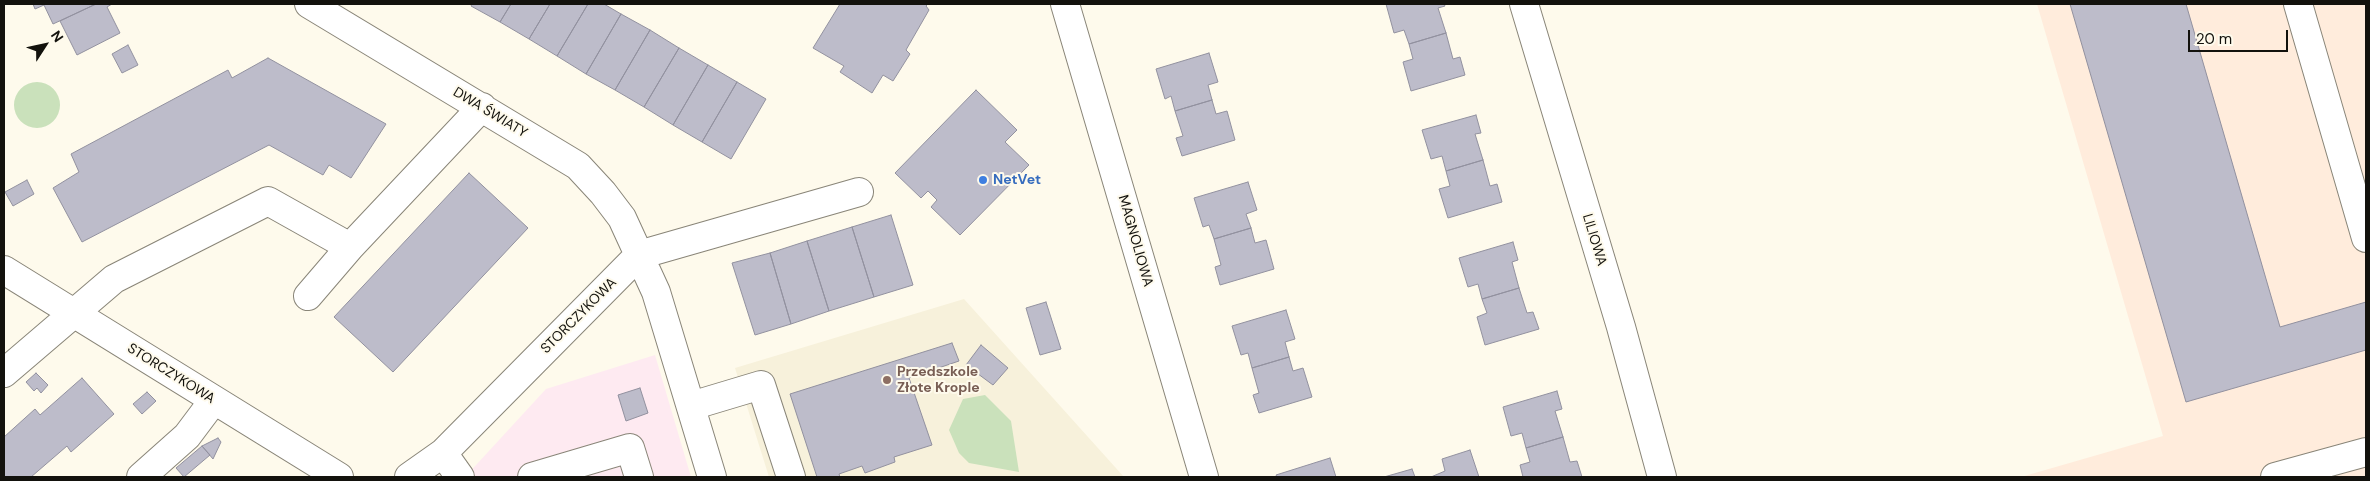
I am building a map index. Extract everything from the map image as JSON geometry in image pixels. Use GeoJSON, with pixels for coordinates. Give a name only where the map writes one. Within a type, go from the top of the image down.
{"type":"FeatureCollection","features":[{"type":"Feature","properties":{"kind":"street","name":"DWA ŚWIATY"},"geometry":{"type":"LineString","coordinates":[[309,4],[578,166],[622,218],[656,292],[712,477]]}},
{"type":"Feature","properties":{"kind":"street","name":"MAGNOLIOWA"},"geometry":{"type":"LineString","coordinates":[[1065,4],[1204,477]]}},
{"type":"Feature","properties":{"kind":"street","name":"LILIOWA"},"geometry":{"type":"LineString","coordinates":[[1524,4],[1620,327],[1662,477]]}},
{"type":"Feature","properties":{"kind":"street"},"geometry":{"type":"LineString","coordinates":[[2298,4],[2366,238]]}},
{"type":"Feature","properties":{"kind":"street"},"geometry":{"type":"LineString","coordinates":[[308,296],[350,247],[482,107]]}},
{"type":"Feature","properties":{"kind":"street"},"geometry":{"type":"LineString","coordinates":[[639,255],[859,192]]}},
{"type":"Feature","properties":{"kind":"street"},"geometry":{"type":"LineString","coordinates":[[4,373],[73,312],[114,279],[268,201],[350,247]]}},
{"type":"Feature","properties":{"kind":"street","name":"STORCZYKOWA"},"geometry":{"type":"LineString","coordinates":[[409,477],[443,453],[639,255]]}},
{"type":"Feature","properties":{"kind":"street","name":"STORCZYKOWA"},"geometry":{"type":"LineString","coordinates":[[4,270],[339,477]]}},
{"type":"Feature","properties":{"kind":"street"},"geometry":{"type":"LineString","coordinates":[[691,406],[761,385],[791,477]]}},
{"type":"Feature","properties":{"kind":"street"},"geometry":{"type":"LineString","coordinates":[[141,477],[187,436],[214,400]]}},
{"type":"Feature","properties":{"kind":"street"},"geometry":{"type":"LineString","coordinates":[[543,475],[630,448],[639,477]]}},
{"type":"Feature","properties":{"kind":"street"},"geometry":{"type":"LineString","coordinates":[[2275,477],[2366,452]]}},
{"type":"Feature","properties":{"kind":"street"},"geometry":{"type":"LineString","coordinates":[[443,453],[460,477]]}},
{"type":"Feature","properties":{"kind":"shaded area"},"geometry":{"type":"Polygon","coordinates":[[[2037,4],[2366,4],[2366,477],[2021,477],[2163,436],[2037,4]]]}},
{"type":"Feature","properties":{"kind":"shaded area","name":"Przedszkole Złote Krople"},"geometry":{"type":"Polygon","coordinates":[[[964,299],[1124,477],[769,477],[735,368],[964,299]]]}},
{"type":"Feature","properties":{"kind":"shaded area"},"geometry":{"type":"Polygon","coordinates":[[[655,355],[691,477],[465,477],[546,389],[655,355]]]}},
{"type":"Feature","properties":{"kind":"green space"},"geometry":{"type":"Polygon","coordinates":[[[37,82],[50,86],[56,92],[60,105],[56,118],[50,124],[37,128],[24,124],[18,118],[14,105],[18,92],[24,86],[37,82]]]}},
{"type":"Feature","properties":{"kind":"green space"},"geometry":{"type":"Polygon","coordinates":[[[985,395],[1011,421],[1019,472],[969,463],[959,453],[949,430],[963,399],[985,395]]]}},
{"type":"Feature","properties":{"kind":"building"},"geometry":{"type":"Polygon","coordinates":[[[33,4],[96,4],[53,24],[44,5],[35,9],[33,4]]]}},
{"type":"Feature","properties":{"kind":"building"},"geometry":{"type":"Polygon","coordinates":[[[96,4],[112,4],[107,7],[120,33],[77,55],[60,21],[96,4]]]}},
{"type":"Feature","properties":{"kind":"building"},"geometry":{"type":"Polygon","coordinates":[[[472,4],[511,4],[500,22],[471,6],[472,4]]]}},
{"type":"Feature","properties":{"kind":"building"},"geometry":{"type":"Polygon","coordinates":[[[511,4],[550,4],[529,39],[500,22],[511,4]]]}},
{"type":"Feature","properties":{"kind":"building"},"geometry":{"type":"Polygon","coordinates":[[[550,4],[588,4],[557,56],[529,39],[550,4]]]}},
{"type":"Feature","properties":{"kind":"building"},"geometry":{"type":"Polygon","coordinates":[[[588,4],[604,4],[621,14],[586,74],[557,56],[588,4]]]}},
{"type":"Feature","properties":{"kind":"building"},"geometry":{"type":"Polygon","coordinates":[[[840,4],[928,4],[926,6],[929,10],[906,50],[910,54],[893,81],[883,75],[872,93],[840,72],[844,66],[813,48],[840,4]]]}},
{"type":"Feature","properties":{"kind":"building"},"geometry":{"type":"Polygon","coordinates":[[[1386,4],[1444,4],[1445,6],[1438,8],[1446,33],[1409,44],[1404,30],[1394,33],[1386,4]]]}},
{"type":"Feature","properties":{"kind":"building"},"geometry":{"type":"Polygon","coordinates":[[[2070,4],[2186,4],[2280,327],[2366,302],[2366,350],[2186,402],[2070,4]]]}},
{"type":"Feature","properties":{"kind":"building"},"geometry":{"type":"Polygon","coordinates":[[[621,14],[650,30],[615,90],[586,74],[621,14]]]}},
{"type":"Feature","properties":{"kind":"building"},"geometry":{"type":"Polygon","coordinates":[[[650,30],[679,48],[644,107],[615,90],[650,30]]]}},
{"type":"Feature","properties":{"kind":"building"},"geometry":{"type":"Polygon","coordinates":[[[1446,33],[1453,59],[1460,57],[1465,75],[1411,91],[1403,62],[1413,59],[1409,44],[1446,33]]]}},
{"type":"Feature","properties":{"kind":"building"},"geometry":{"type":"Polygon","coordinates":[[[128,45],[138,65],[122,73],[112,54],[128,45]]]}},
{"type":"Feature","properties":{"kind":"building"},"geometry":{"type":"Polygon","coordinates":[[[679,48],[708,65],[673,125],[644,107],[679,48]]]}},
{"type":"Feature","properties":{"kind":"building"},"geometry":{"type":"Polygon","coordinates":[[[1209,53],[1218,82],[1208,85],[1212,100],[1175,111],[1171,96],[1165,99],[1156,69],[1209,53]]]}},
{"type":"Feature","properties":{"kind":"building"},"geometry":{"type":"Polygon","coordinates":[[[268,58],[386,124],[351,178],[329,165],[323,175],[269,145],[82,242],[53,188],[79,172],[71,154],[228,70],[232,78],[268,58]]]}},
{"type":"Feature","properties":{"kind":"building"},"geometry":{"type":"Polygon","coordinates":[[[708,65],[737,82],[702,142],[673,125],[708,65]]]}},
{"type":"Feature","properties":{"kind":"building"},"geometry":{"type":"Polygon","coordinates":[[[737,82],[766,99],[731,159],[702,142],[737,82]]]}},
{"type":"Feature","properties":{"kind":"building"},"geometry":{"type":"Polygon","coordinates":[[[976,90],[1017,130],[1005,142],[1029,165],[960,235],[931,207],[937,200],[928,191],[921,198],[895,173],[976,90]]]}},
{"type":"Feature","properties":{"kind":"building"},"geometry":{"type":"Polygon","coordinates":[[[1212,100],[1216,114],[1227,111],[1235,140],[1182,156],[1176,138],[1183,136],[1175,111],[1212,100]]]}},
{"type":"Feature","properties":{"kind":"building"},"geometry":{"type":"Polygon","coordinates":[[[1476,115],[1481,133],[1475,134],[1483,160],[1446,171],[1442,156],[1431,159],[1422,130],[1476,115]]]}},
{"type":"Feature","properties":{"kind":"building"},"geometry":{"type":"Polygon","coordinates":[[[1483,160],[1490,186],[1497,184],[1502,202],[1448,218],[1439,189],[1450,186],[1446,171],[1483,160]]]}},
{"type":"Feature","properties":{"kind":"building"},"geometry":{"type":"Polygon","coordinates":[[[469,173],[528,228],[393,372],[334,317],[469,173]]]}},
{"type":"Feature","properties":{"kind":"building"},"geometry":{"type":"Polygon","coordinates":[[[27,180],[34,194],[13,206],[5,192],[27,180]]]}},
{"type":"Feature","properties":{"kind":"building"},"geometry":{"type":"Polygon","coordinates":[[[1248,182],[1257,210],[1246,214],[1251,228],[1214,239],[1209,225],[1203,227],[1194,198],[1248,182]]]}},
{"type":"Feature","properties":{"kind":"building"},"geometry":{"type":"Polygon","coordinates":[[[891,215],[913,285],[874,297],[852,227],[891,215]]]}},
{"type":"Feature","properties":{"kind":"building"},"geometry":{"type":"Polygon","coordinates":[[[852,227],[874,297],[829,311],[807,241],[852,227]]]}},
{"type":"Feature","properties":{"kind":"building"},"geometry":{"type":"Polygon","coordinates":[[[1251,228],[1255,243],[1266,240],[1274,269],[1220,285],[1215,267],[1221,265],[1214,239],[1251,228]]]}},
{"type":"Feature","properties":{"kind":"building"},"geometry":{"type":"Polygon","coordinates":[[[807,241],[829,311],[791,324],[770,253],[807,241]]]}},
{"type":"Feature","properties":{"kind":"building"},"geometry":{"type":"Polygon","coordinates":[[[1513,242],[1518,260],[1512,262],[1519,288],[1482,299],[1478,284],[1468,287],[1459,258],[1513,242]]]}},
{"type":"Feature","properties":{"kind":"building"},"geometry":{"type":"Polygon","coordinates":[[[770,253],[791,324],[755,335],[732,263],[770,253]]]}},
{"type":"Feature","properties":{"kind":"building"},"geometry":{"type":"Polygon","coordinates":[[[1519,288],[1527,313],[1533,312],[1539,329],[1485,345],[1477,317],[1487,313],[1482,299],[1519,288]]]}},
{"type":"Feature","properties":{"kind":"building"},"geometry":{"type":"Polygon","coordinates":[[[1046,302],[1061,349],[1040,355],[1026,308],[1046,302]]]}},
{"type":"Feature","properties":{"kind":"building"},"geometry":{"type":"Polygon","coordinates":[[[1286,310],[1295,339],[1285,342],[1289,357],[1252,368],[1248,353],[1241,355],[1232,326],[1286,310]]]}},
{"type":"Feature","properties":{"kind":"building"},"geometry":{"type":"Polygon","coordinates":[[[952,343],[959,361],[909,378],[932,445],[894,457],[895,462],[865,473],[862,466],[839,474],[840,477],[817,477],[790,394],[952,343]]]}},
{"type":"Feature","properties":{"kind":"building"},"geometry":{"type":"Polygon","coordinates":[[[981,345],[1008,368],[993,385],[966,365],[981,345]]]}},
{"type":"Feature","properties":{"kind":"building"},"geometry":{"type":"Polygon","coordinates":[[[1289,357],[1293,371],[1303,368],[1312,397],[1259,413],[1253,395],[1259,393],[1252,368],[1289,357]]]}},
{"type":"Feature","properties":{"kind":"building"},"geometry":{"type":"Polygon","coordinates":[[[36,373],[48,385],[41,393],[37,388],[34,391],[26,382],[36,373]]]}},
{"type":"Feature","properties":{"kind":"building"},"geometry":{"type":"Polygon","coordinates":[[[82,378],[114,414],[71,452],[67,446],[31,477],[4,477],[4,437],[35,409],[40,415],[82,378]]]}},
{"type":"Feature","properties":{"kind":"building"},"geometry":{"type":"Polygon","coordinates":[[[640,388],[648,413],[626,421],[618,395],[640,388]]]}},
{"type":"Feature","properties":{"kind":"building"},"geometry":{"type":"Polygon","coordinates":[[[1557,391],[1562,409],[1555,411],[1563,437],[1526,448],[1522,433],[1511,436],[1503,407],[1557,391]]]}},
{"type":"Feature","properties":{"kind":"building"},"geometry":{"type":"Polygon","coordinates":[[[147,392],[156,401],[142,414],[133,404],[147,392]]]}},
{"type":"Feature","properties":{"kind":"building"},"geometry":{"type":"Polygon","coordinates":[[[1563,437],[1570,462],[1577,461],[1582,477],[1523,477],[1520,465],[1530,462],[1526,448],[1563,437]]]}},
{"type":"Feature","properties":{"kind":"building"},"geometry":{"type":"Polygon","coordinates":[[[218,438],[221,442],[213,459],[202,446],[218,438]]]}},
{"type":"Feature","properties":{"kind":"building"},"geometry":{"type":"Polygon","coordinates":[[[202,446],[210,455],[184,477],[176,468],[202,446]]]}},
{"type":"Feature","properties":{"kind":"building"},"geometry":{"type":"Polygon","coordinates":[[[1470,450],[1479,477],[1431,477],[1445,471],[1442,459],[1470,450]]]}},
{"type":"Feature","properties":{"kind":"building"},"geometry":{"type":"Polygon","coordinates":[[[1330,458],[1336,477],[1277,477],[1276,475],[1330,458]]]}},
{"type":"Feature","properties":{"kind":"building"},"geometry":{"type":"Polygon","coordinates":[[[1412,469],[1415,477],[1384,477],[1412,469]]]}},
{"type":"Feature","properties":{"kind":"place","name":"NetVet"},"geometry":{"type":"Point","coordinates":[983,180]}},
{"type":"Feature","properties":{"kind":"place","name":"Przedszkole Złote Krople"},"geometry":{"type":"Point","coordinates":[887,380]}}]}
